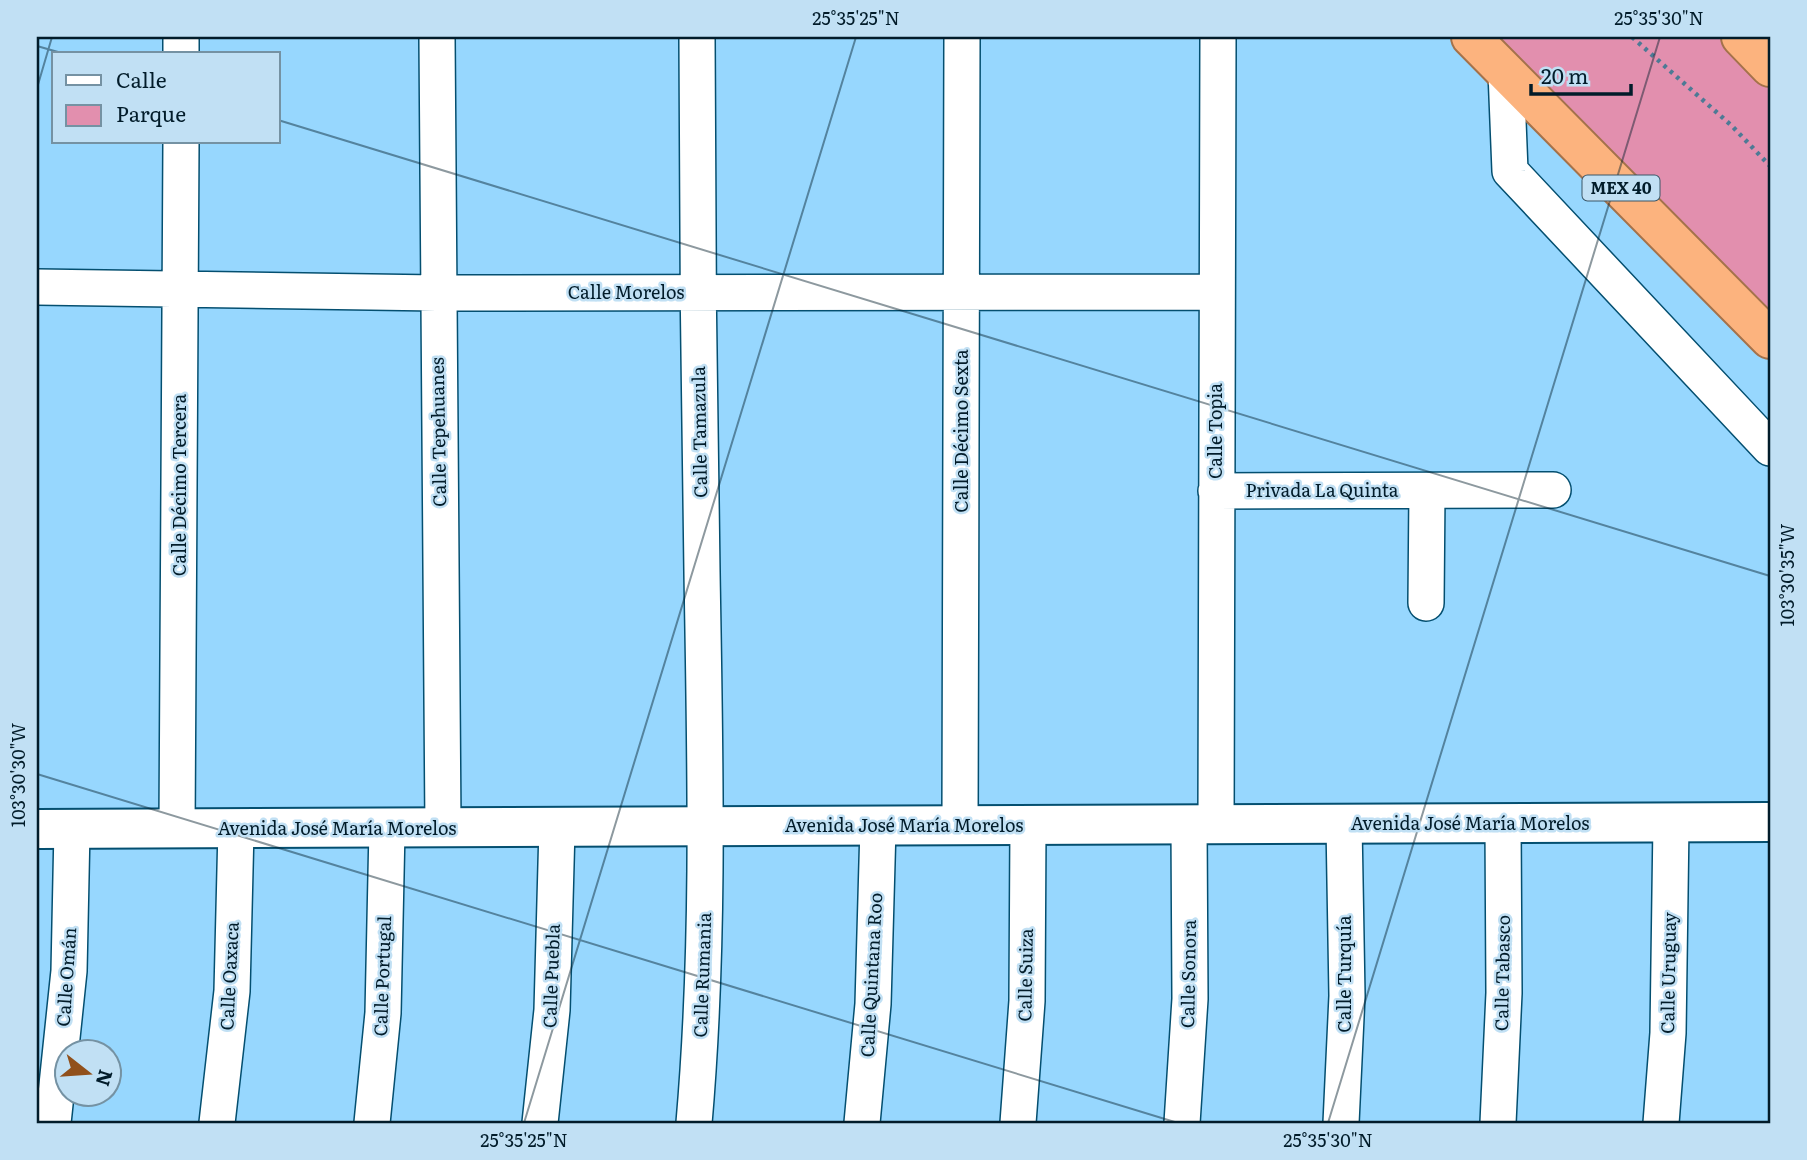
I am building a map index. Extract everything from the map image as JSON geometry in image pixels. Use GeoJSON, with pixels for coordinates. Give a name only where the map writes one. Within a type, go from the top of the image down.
{"type":"FeatureCollection","features":[{"type":"Feature","properties":{"kind":"highway","name":"MEX 40"},"geometry":{"type":"LineString","coordinates":[[1471,37],[1770,339]]}},
{"type":"Feature","properties":{"kind":"highway"},"geometry":{"type":"LineString","coordinates":[[1741,37],[1770,66]]}},
{"type":"Feature","properties":{"kind":"street","name":"Calle Tepehuanes"},"geometry":{"type":"LineString","coordinates":[[438,37],[437,293],[443,828]]}},
{"type":"Feature","properties":{"kind":"street","name":"Calle Tamazula"},"geometry":{"type":"LineString","coordinates":[[697,37],[697,293],[707,827]]}},
{"type":"Feature","properties":{"kind":"street","name":"Calle Décimo Sexta"},"geometry":{"type":"LineString","coordinates":[[960,826],[962,37]]}},
{"type":"Feature","properties":{"kind":"street","name":"Calle Topia"},"geometry":{"type":"LineString","coordinates":[[1203,825],[1216,491],[1218,37]]}},
{"type":"Feature","properties":{"kind":"street"},"geometry":{"type":"LineString","coordinates":[[1506,72],[1510,171],[1770,448]]}},
{"type":"Feature","properties":{"kind":"street","name":"Calle Décimo Tercera"},"geometry":{"type":"LineString","coordinates":[[177,829],[181,144]]}},
{"type":"Feature","properties":{"kind":"street","name":"Calle Morelos"},"geometry":{"type":"LineString","coordinates":[[37,287],[437,293],[1215,292]]}},
{"type":"Feature","properties":{"kind":"street","name":"Privada La Quinta"},"geometry":{"type":"LineString","coordinates":[[1216,491],[1553,491]]}},
{"type":"Feature","properties":{"kind":"street"},"geometry":{"type":"LineString","coordinates":[[1426,603],[1427,491]]}},
{"type":"Feature","properties":{"kind":"street","name":"Avenida José María Morelos"},"geometry":{"type":"LineString","coordinates":[[54,829],[1770,822]]}},
{"type":"Feature","properties":{"kind":"street","name":"Calle Uruguay"},"geometry":{"type":"LineString","coordinates":[[1661,1123],[1668,1032],[1671,823]]}},
{"type":"Feature","properties":{"kind":"street","name":"Calle Turquía"},"geometry":{"type":"LineString","coordinates":[[1341,1123],[1347,996],[1344,824]]}},
{"type":"Feature","properties":{"kind":"street","name":"Calle Tabasco"},"geometry":{"type":"LineString","coordinates":[[1498,1123],[1504,993],[1503,824]]}},
{"type":"Feature","properties":{"kind":"street","name":"Calle Sonora"},"geometry":{"type":"LineString","coordinates":[[1182,1123],[1203,825]]}},
{"type":"Feature","properties":{"kind":"street","name":"Calle Suiza"},"geometry":{"type":"LineString","coordinates":[[1018,1123],[1027,1001],[1028,826]]}},
{"type":"Feature","properties":{"kind":"street","name":"Calle Rumania"},"geometry":{"type":"LineString","coordinates":[[694,1123],[704,1007],[707,827]]}},
{"type":"Feature","properties":{"kind":"street","name":"Calle Quintana Roo"},"geometry":{"type":"LineString","coordinates":[[862,1123],[873,1004],[877,827]]}},
{"type":"Feature","properties":{"kind":"street","name":"Calle Puebla"},"geometry":{"type":"LineString","coordinates":[[540,1123],[552,1010],[557,828]]}},
{"type":"Feature","properties":{"kind":"street","name":"Calle Omán"},"geometry":{"type":"LineString","coordinates":[[53,1123],[69,971],[54,829]]}},
{"type":"Feature","properties":{"kind":"street","name":"Calle Oaxaca"},"geometry":{"type":"LineString","coordinates":[[217,1123],[232,991],[236,829]]}},
{"type":"Feature","properties":{"kind":"street","name":"Calle Portugal"},"geometry":{"type":"LineString","coordinates":[[372,1123],[383,1013],[387,829]]}},
{"type":"Feature","properties":{"kind":"path"},"geometry":{"type":"LineString","coordinates":[[1632,37],[1732,126],[1770,166]]}},
{"type":"Feature","properties":{"kind":"green space"},"geometry":{"type":"Polygon","coordinates":[[[1477,37],[1732,37],[1770,75],[1770,331],[1477,37]]]}}]}
